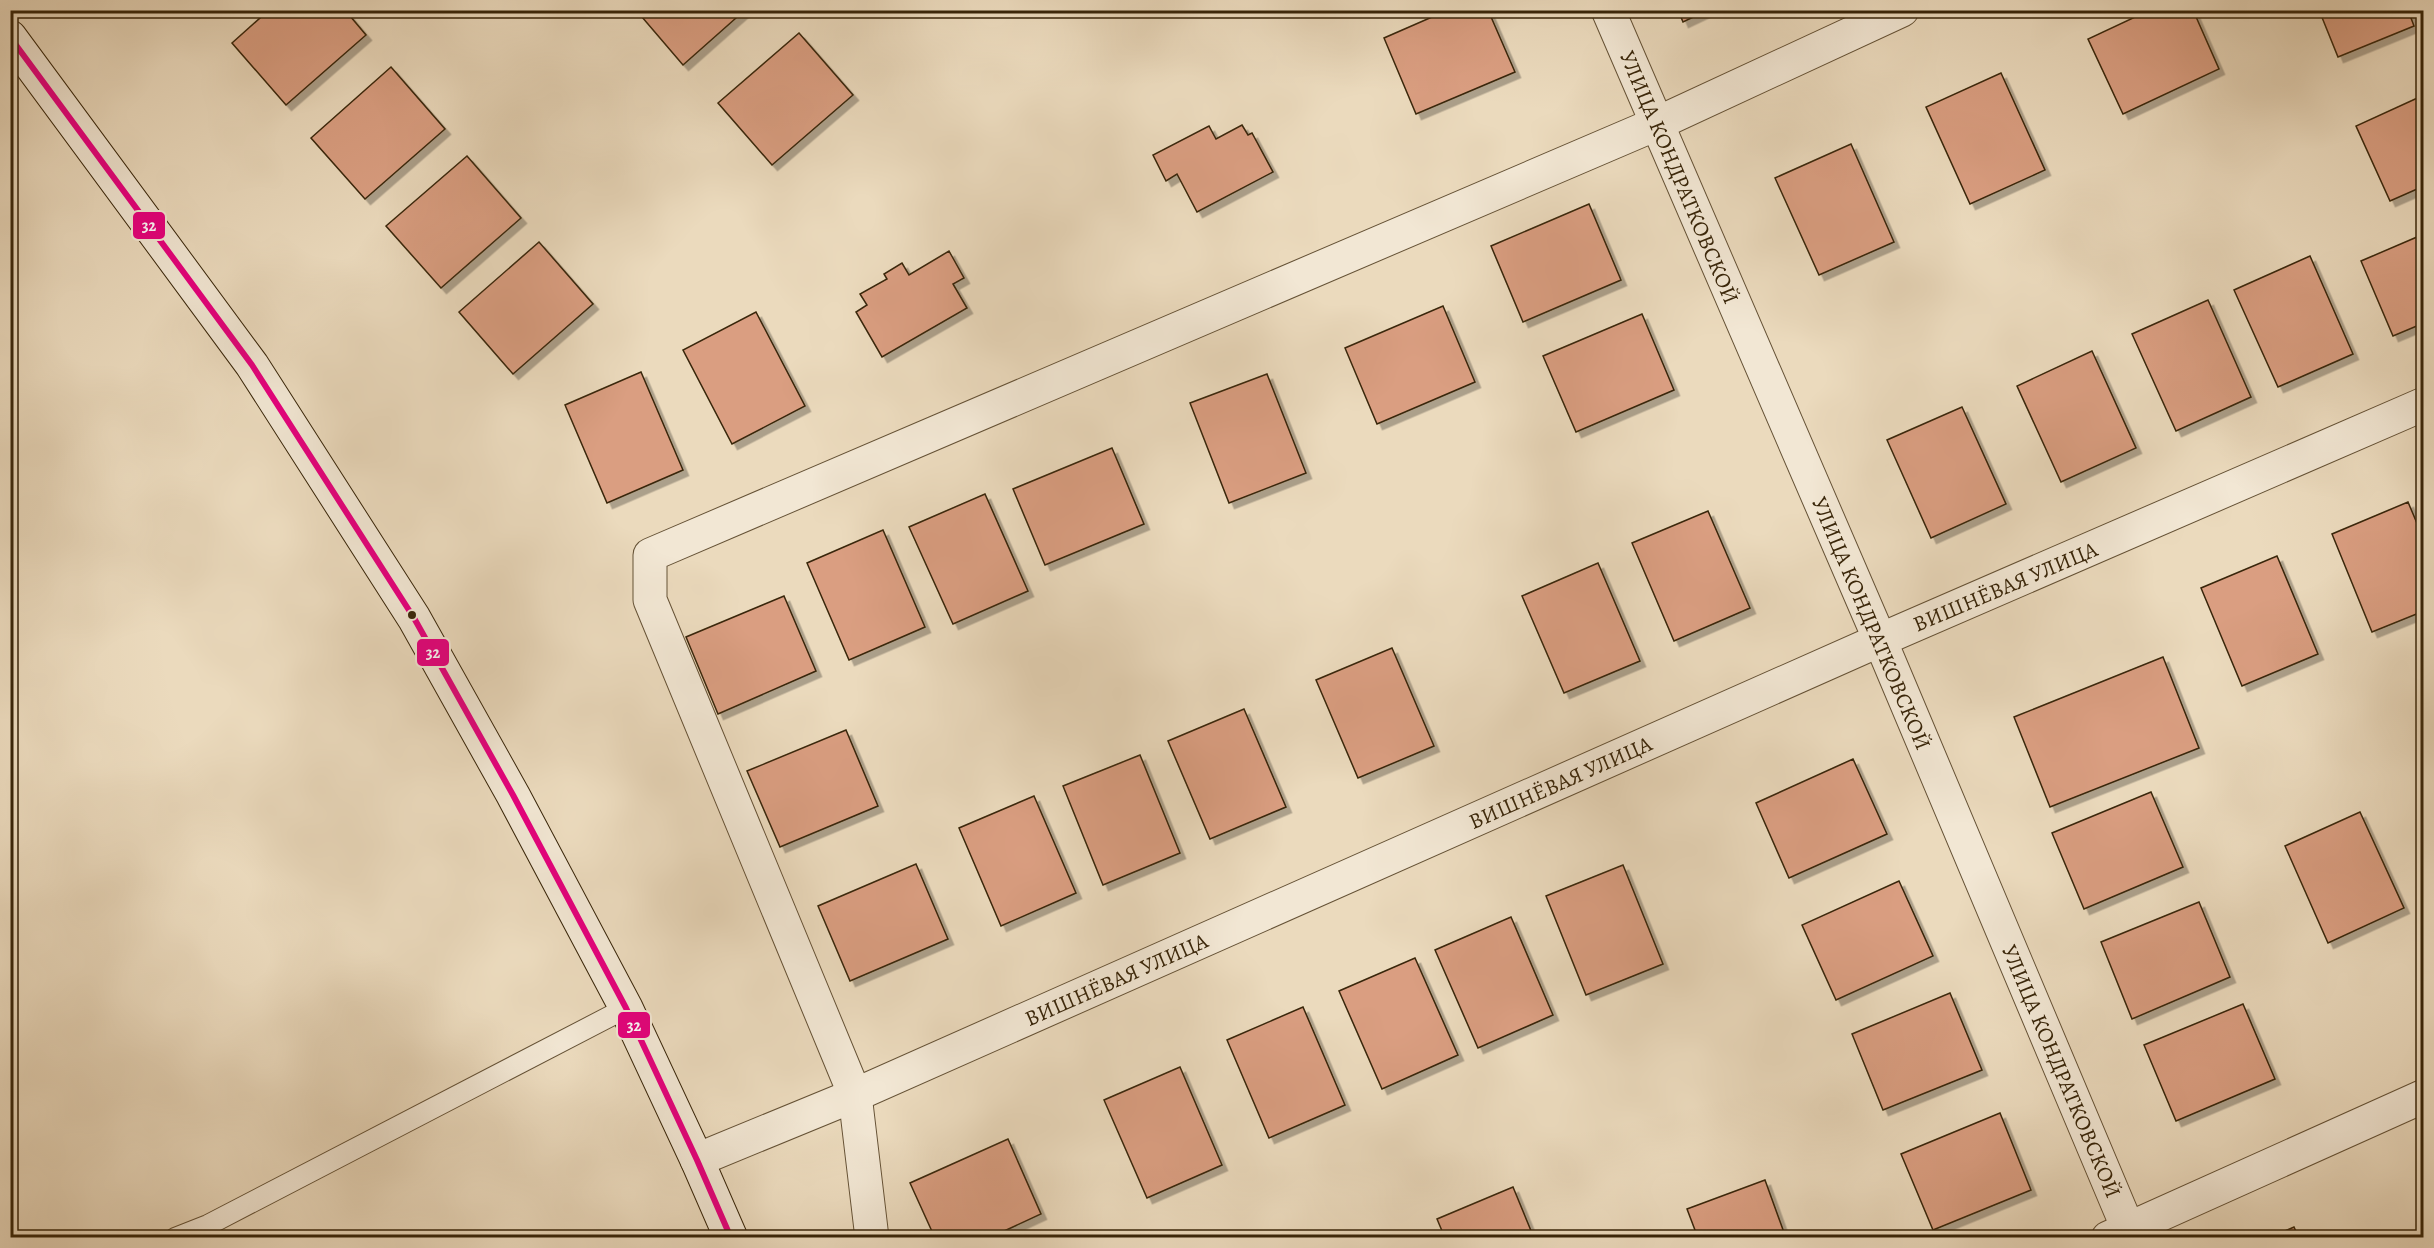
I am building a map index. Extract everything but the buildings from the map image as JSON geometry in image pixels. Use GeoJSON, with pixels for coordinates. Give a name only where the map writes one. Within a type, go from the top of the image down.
{"type":"FeatureCollection","features":[{"type":"Feature","properties":{"kind":"street","name":"УЛИЦА КОНДРАТКОВСКОЙ"},"geometry":{"type":"LineString","coordinates":[[1608,10],[1880,640],[2123,1235]]}},
{"type":"Feature","properties":{"kind":"street"},"geometry":{"type":"LineString","coordinates":[[872,1238],[855,1095],[650,600],[650,555],[1656,124],[1902,10]]}},
{"type":"Feature","properties":{"kind":"street"},"geometry":{"type":"LineString","coordinates":[[10,37],[252,365],[408,608],[507,784],[626,1008],[731,1238]]}},
{"type":"Feature","properties":{"kind":"street","name":"ВИШНЁВАЯ УЛИЦА"},"geometry":{"type":"LineString","coordinates":[[697,1160],[855,1095],[1880,640],[2424,404]]}},
{"type":"Feature","properties":{"kind":"street"},"geometry":{"type":"LineString","coordinates":[[2123,1235],[2424,1096]]}},
{"type":"Feature","properties":{"kind":"lane"},"geometry":{"type":"LineString","coordinates":[[175,1238],[208,1225],[626,1008]]}},
{"type":"Feature","properties":{"kind":"transit line","name":"32"},"geometry":{"type":"LineString","coordinates":[[10,37],[252,365],[414,618],[513,795],[626,1008],[731,1238]]}}]}
